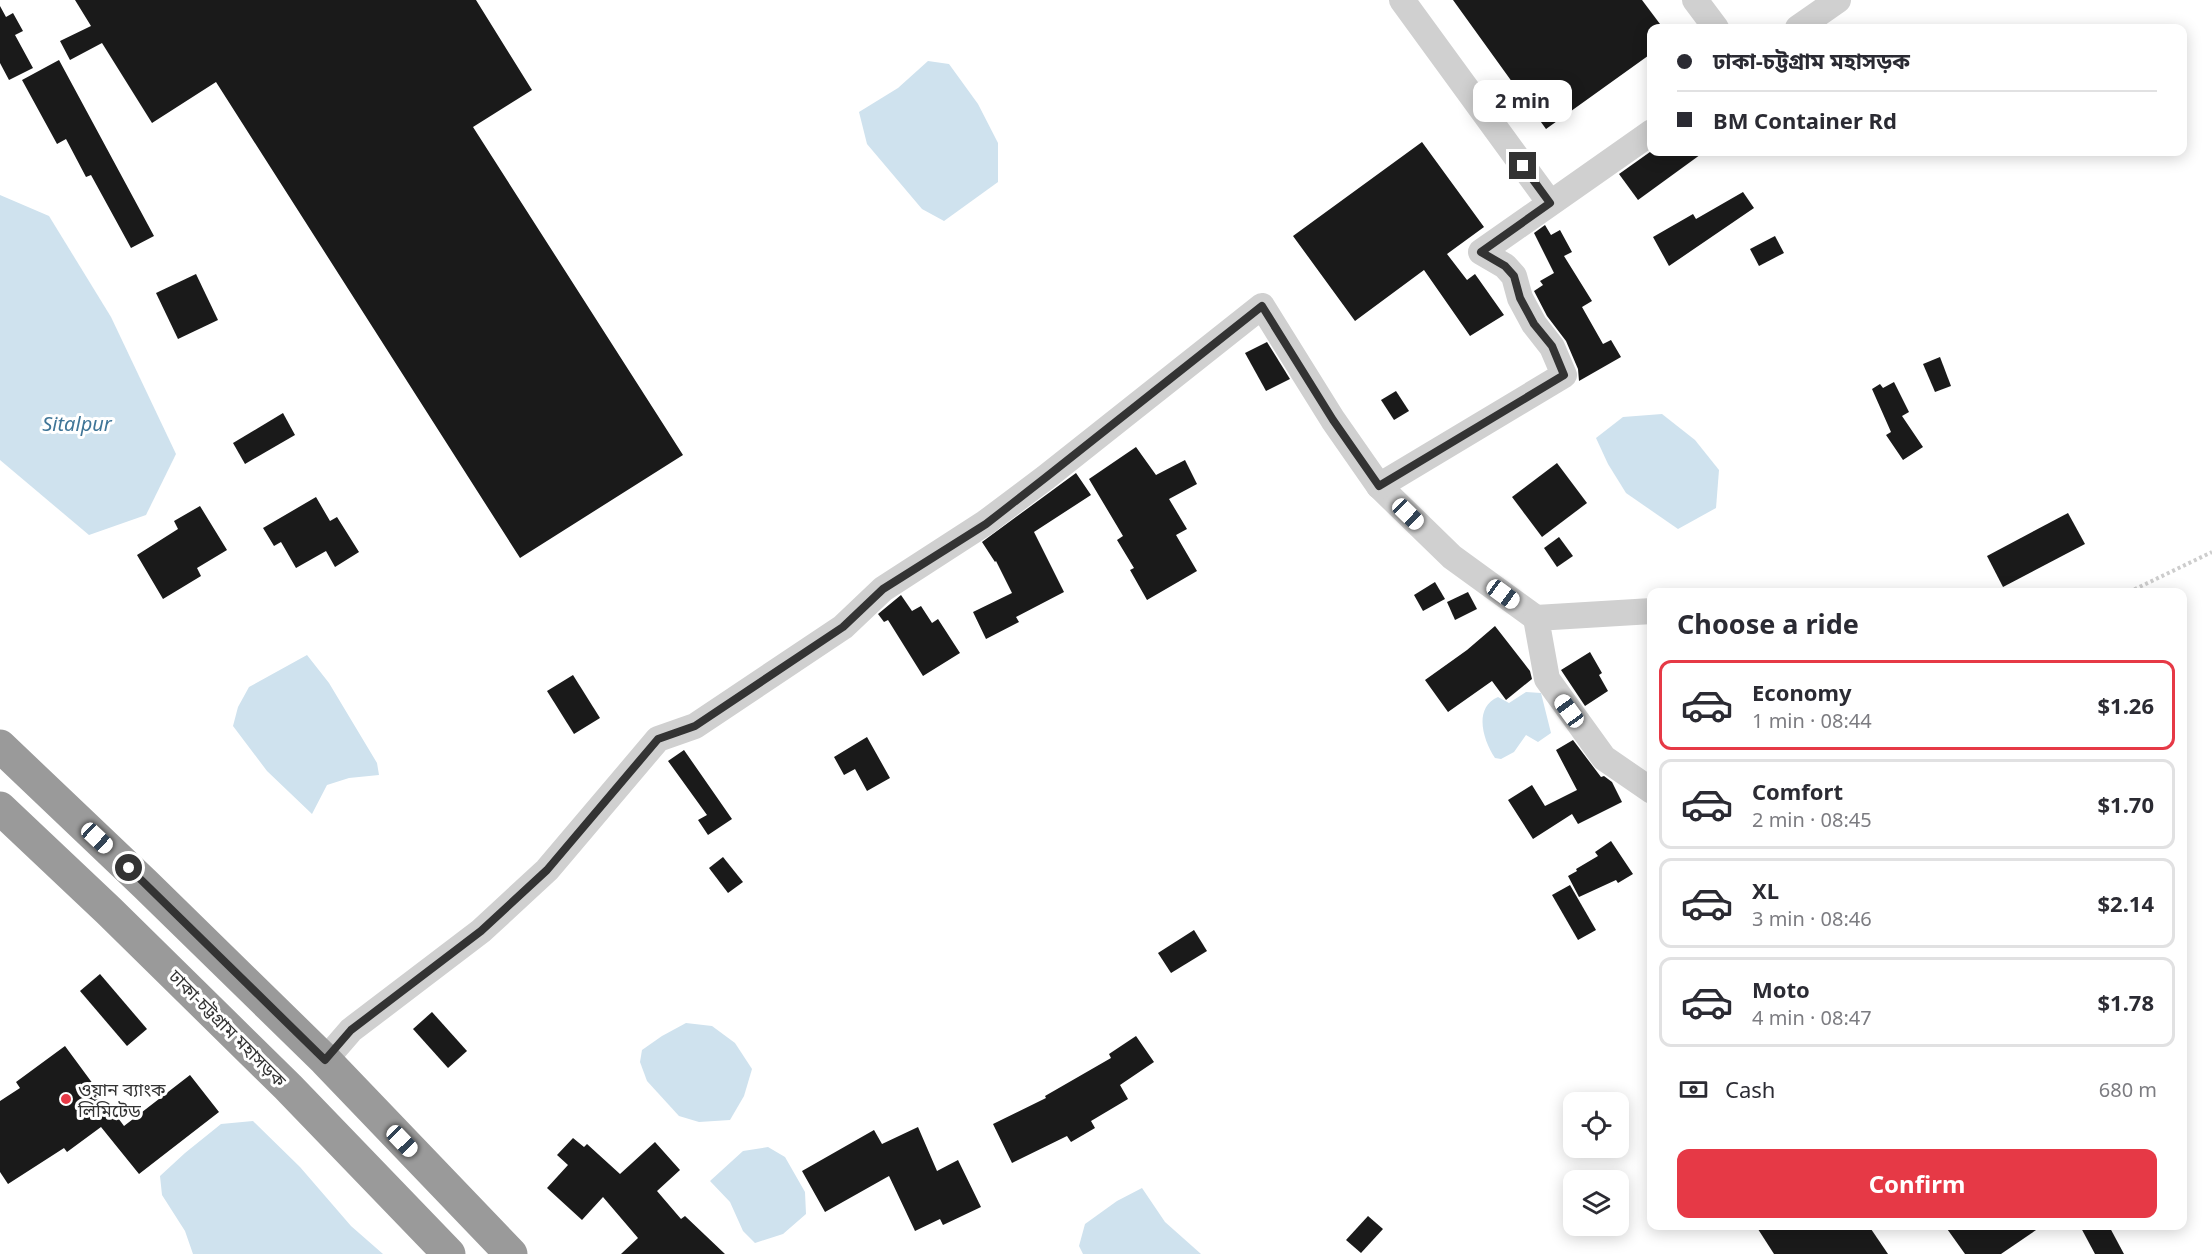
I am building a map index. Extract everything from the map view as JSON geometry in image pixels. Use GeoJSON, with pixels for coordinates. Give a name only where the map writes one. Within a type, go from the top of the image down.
{"type":"FeatureCollection","features":[{"type":"Feature","properties":{"kind":"highway"},"geometry":{"type":"LineString","coordinates":[[0,746],[146,884],[325,1060],[511,1254]]}},
{"type":"Feature","properties":{"kind":"highway","name":"ঢাকা-চট্টগ্রাম মহাসড়ক"},"geometry":{"type":"LineString","coordinates":[[0,808],[109,911],[288,1087],[448,1254]]}},
{"type":"Feature","properties":{"kind":"street"},"geometry":{"type":"LineString","coordinates":[[1402,0],[1550,203]]}},
{"type":"Feature","properties":{"kind":"street"},"geometry":{"type":"LineString","coordinates":[[1695,0],[1713,24]]}},
{"type":"Feature","properties":{"kind":"street"},"geometry":{"type":"LineString","coordinates":[[1804,24],[1838,0]]}},
{"type":"Feature","properties":{"kind":"street"},"geometry":{"type":"LineString","coordinates":[[1379,486],[1564,375],[1552,346],[1534,324],[1520,298],[1514,276],[1505,266],[1481,252],[1647,135]]}},
{"type":"Feature","properties":{"kind":"street"},"geometry":{"type":"LineString","coordinates":[[325,1060],[351,1030],[481,931],[547,870],[658,739],[695,726],[843,627],[883,589],[986,524],[1262,306],[1333,420],[1379,486],[1452,557],[1536,618],[1647,611]]}},
{"type":"Feature","properties":{"kind":"street"},"geometry":{"type":"LineString","coordinates":[[1536,618],[1547,680],[1604,758],[1647,788]]}},
{"type":"Feature","properties":{"kind":"path"},"geometry":{"type":"LineString","coordinates":[[2137,588],[2212,552]]}},
{"type":"Feature","properties":{"kind":"water"},"geometry":{"type":"Polygon","coordinates":[[[928,61],[949,64],[978,104],[998,143],[998,182],[944,221],[922,209],[867,144],[859,112],[898,88],[928,61]]]}},
{"type":"Feature","properties":{"kind":"water","name":"Sitalpur"},"geometry":{"type":"Polygon","coordinates":[[[0,195],[49,216],[111,317],[176,454],[146,515],[89,535],[0,460],[0,195]]]}},
{"type":"Feature","properties":{"kind":"water"},"geometry":{"type":"Polygon","coordinates":[[[1662,414],[1695,440],[1719,470],[1716,508],[1678,529],[1626,493],[1608,464],[1596,438],[1623,417],[1662,414]]]}},
{"type":"Feature","properties":{"kind":"water"},"geometry":{"type":"Polygon","coordinates":[[[307,655],[329,683],[377,763],[379,775],[349,778],[327,785],[312,814],[267,771],[233,726],[238,707],[249,687],[307,655]]]}},
{"type":"Feature","properties":{"kind":"water"},"geometry":{"type":"Polygon","coordinates":[[[1526,692],[1541,693],[1551,733],[1538,742],[1526,735],[1514,752],[1501,759],[1495,758],[1484,734],[1485,709],[1498,697],[1509,703],[1526,692]]]}},
{"type":"Feature","properties":{"kind":"water"},"geometry":{"type":"Polygon","coordinates":[[[686,1023],[712,1026],[735,1043],[752,1069],[744,1096],[730,1120],[699,1122],[679,1116],[647,1081],[640,1062],[642,1050],[686,1023]]]}},
{"type":"Feature","properties":{"kind":"water"},"geometry":{"type":"Polygon","coordinates":[[[253,1121],[300,1167],[351,1226],[383,1254],[193,1254],[185,1231],[162,1195],[160,1176],[221,1124],[253,1121]]]}},
{"type":"Feature","properties":{"kind":"water"},"geometry":{"type":"Polygon","coordinates":[[[768,1147],[785,1157],[805,1192],[806,1214],[783,1234],[755,1243],[743,1231],[730,1202],[710,1181],[743,1151],[768,1147]]]}},
{"type":"Feature","properties":{"kind":"water"},"geometry":{"type":"Polygon","coordinates":[[[1142,1188],[1165,1222],[1201,1254],[1083,1254],[1079,1246],[1085,1224],[1117,1201],[1142,1188]]]}},
{"type":"Feature","properties":{"kind":"building"},"geometry":{"type":"Polygon","coordinates":[[[75,0],[476,0],[532,90],[473,127],[683,455],[520,558],[216,82],[152,123],[102,43],[70,60],[60,41],[91,26],[75,0]]]}},
{"type":"Feature","properties":{"kind":"building"},"geometry":{"type":"Polygon","coordinates":[[[1453,0],[1642,0],[1660,24],[1647,24],[1647,57],[1546,129],[1453,0]]]}},
{"type":"Feature","properties":{"kind":"building"},"geometry":{"type":"Polygon","coordinates":[[[0,6],[6,17],[13,13],[23,31],[15,35],[33,68],[9,80],[0,63],[0,6]]]}},
{"type":"Feature","properties":{"kind":"building"},"geometry":{"type":"Polygon","coordinates":[[[59,60],[154,236],[131,248],[91,175],[86,177],[66,139],[57,144],[22,80],[59,60]]]}},
{"type":"Feature","properties":{"kind":"building"},"geometry":{"type":"Polygon","coordinates":[[[1422,142],[1484,227],[1447,254],[1467,280],[1475,274],[1504,315],[1470,336],[1424,270],[1355,321],[1293,236],[1422,142]]]}},
{"type":"Feature","properties":{"kind":"building"},"geometry":{"type":"Polygon","coordinates":[[[1647,154],[1647,156],[1698,156],[1638,200],[1619,174],[1647,154]]]}},
{"type":"Feature","properties":{"kind":"building"},"geometry":{"type":"Polygon","coordinates":[[[1743,192],[1754,208],[1669,266],[1653,237],[1693,214],[1696,219],[1743,192]]]}},
{"type":"Feature","properties":{"kind":"building"},"geometry":{"type":"Polygon","coordinates":[[[1545,225],[1551,235],[1560,230],[1572,252],[1564,256],[1592,301],[1582,307],[1603,344],[1611,340],[1621,357],[1579,381],[1578,369],[1566,341],[1547,316],[1534,291],[1543,285],[1540,281],[1554,273],[1534,233],[1545,225]]]}},
{"type":"Feature","properties":{"kind":"building"},"geometry":{"type":"Polygon","coordinates":[[[1775,236],[1784,253],[1759,266],[1750,249],[1775,236]]]}},
{"type":"Feature","properties":{"kind":"building"},"geometry":{"type":"Polygon","coordinates":[[[196,274],[218,320],[178,339],[156,293],[196,274]]]}},
{"type":"Feature","properties":{"kind":"building"},"geometry":{"type":"Polygon","coordinates":[[[1267,342],[1290,379],[1266,391],[1245,353],[1267,342]]]}},
{"type":"Feature","properties":{"kind":"building"},"geometry":{"type":"Polygon","coordinates":[[[1940,357],[1951,386],[1935,392],[1923,364],[1940,357]]]}},
{"type":"Feature","properties":{"kind":"building"},"geometry":{"type":"Polygon","coordinates":[[[1894,382],[1909,412],[1902,416],[1923,447],[1903,460],[1886,435],[1891,432],[1872,389],[1880,384],[1883,388],[1894,382]]]}},
{"type":"Feature","properties":{"kind":"building"},"geometry":{"type":"Polygon","coordinates":[[[1396,391],[1409,411],[1394,420],[1381,400],[1396,391]]]}},
{"type":"Feature","properties":{"kind":"building"},"geometry":{"type":"Polygon","coordinates":[[[283,413],[295,435],[245,464],[233,443],[283,413]]]}},
{"type":"Feature","properties":{"kind":"building"},"geometry":{"type":"Polygon","coordinates":[[[1136,447],[1156,475],[1185,460],[1197,484],[1169,499],[1187,529],[1176,535],[1197,571],[1147,600],[1130,570],[1134,568],[1117,540],[1123,536],[1089,479],[1136,447]]]}},
{"type":"Feature","properties":{"kind":"building"},"geometry":{"type":"Polygon","coordinates":[[[1557,463],[1587,503],[1542,537],[1512,497],[1557,463]]]}},
{"type":"Feature","properties":{"kind":"building"},"geometry":{"type":"Polygon","coordinates":[[[1076,473],[1091,495],[1034,532],[1064,592],[1016,617],[1019,622],[986,639],[973,612],[1012,593],[996,561],[982,542],[1076,473]]]}},
{"type":"Feature","properties":{"kind":"building"},"geometry":{"type":"Polygon","coordinates":[[[316,497],[330,521],[337,517],[359,552],[335,567],[326,551],[296,568],[281,542],[274,546],[263,528],[316,497]]]}},
{"type":"Feature","properties":{"kind":"building"},"geometry":{"type":"Polygon","coordinates":[[[200,506],[227,550],[197,568],[201,576],[163,599],[137,555],[178,529],[174,521],[200,506]]]}},
{"type":"Feature","properties":{"kind":"building"},"geometry":{"type":"Polygon","coordinates":[[[2068,513],[2085,544],[2003,587],[1987,556],[2068,513]]]}},
{"type":"Feature","properties":{"kind":"building"},"geometry":{"type":"Polygon","coordinates":[[[1559,537],[1573,556],[1557,567],[1544,548],[1559,537]]]}},
{"type":"Feature","properties":{"kind":"building"},"geometry":{"type":"Polygon","coordinates":[[[1435,582],[1445,599],[1423,611],[1414,595],[1435,582]]]}},
{"type":"Feature","properties":{"kind":"building"},"geometry":{"type":"Polygon","coordinates":[[[1468,592],[1477,609],[1455,620],[1447,602],[1468,592]]]}},
{"type":"Feature","properties":{"kind":"building"},"geometry":{"type":"Polygon","coordinates":[[[901,595],[912,611],[921,606],[932,623],[938,619],[960,653],[923,676],[888,620],[884,622],[878,614],[901,595]]]}},
{"type":"Feature","properties":{"kind":"building"},"geometry":{"type":"Polygon","coordinates":[[[1495,626],[1530,671],[1532,679],[1506,700],[1492,681],[1448,712],[1425,680],[1467,650],[1495,626]]]}},
{"type":"Feature","properties":{"kind":"building"},"geometry":{"type":"Polygon","coordinates":[[[1590,652],[1602,673],[1599,675],[1608,691],[1585,706],[1561,670],[1590,652]]]}},
{"type":"Feature","properties":{"kind":"building"},"geometry":{"type":"Polygon","coordinates":[[[573,675],[600,718],[574,734],[547,691],[573,675]]]}},
{"type":"Feature","properties":{"kind":"building"},"geometry":{"type":"Polygon","coordinates":[[[867,737],[890,778],[867,791],[855,769],[844,775],[834,757],[867,737]]]}},
{"type":"Feature","properties":{"kind":"building"},"geometry":{"type":"Polygon","coordinates":[[[1573,740],[1601,777],[1604,776],[1612,782],[1622,802],[1578,824],[1572,814],[1533,839],[1508,800],[1532,785],[1545,806],[1577,790],[1556,750],[1573,740]]]}},
{"type":"Feature","properties":{"kind":"building"},"geometry":{"type":"Polygon","coordinates":[[[684,750],[732,819],[708,835],[698,820],[707,815],[668,761],[684,750]]]}},
{"type":"Feature","properties":{"kind":"building"},"geometry":{"type":"Polygon","coordinates":[[[1611,841],[1633,874],[1618,883],[1616,880],[1579,897],[1568,876],[1598,856],[1595,852],[1611,841]]]}},
{"type":"Feature","properties":{"kind":"building"},"geometry":{"type":"Polygon","coordinates":[[[723,857],[743,882],[728,893],[709,868],[723,857]]]}},
{"type":"Feature","properties":{"kind":"building"},"geometry":{"type":"Polygon","coordinates":[[[1570,885],[1596,930],[1578,940],[1552,895],[1570,885]]]}},
{"type":"Feature","properties":{"kind":"building"},"geometry":{"type":"Polygon","coordinates":[[[1194,930],[1207,951],[1171,973],[1158,953],[1194,930]]]}},
{"type":"Feature","properties":{"kind":"building"},"geometry":{"type":"Polygon","coordinates":[[[100,974],[147,1029],[127,1046],[80,991],[100,974]]]}},
{"type":"Feature","properties":{"kind":"building"},"geometry":{"type":"Polygon","coordinates":[[[432,1012],[467,1051],[448,1068],[413,1029],[432,1012]]]}},
{"type":"Feature","properties":{"kind":"building"},"geometry":{"type":"Polygon","coordinates":[[[1136,1036],[1154,1062],[1120,1085],[1128,1099],[1091,1121],[1095,1128],[1071,1142],[1067,1136],[1012,1163],[993,1124],[1046,1098],[1045,1096],[1111,1058],[1109,1054],[1136,1036]]]}},
{"type":"Feature","properties":{"kind":"building"},"geometry":{"type":"Polygon","coordinates":[[[65,1046],[124,1126],[190,1075],[219,1112],[139,1174],[101,1127],[67,1152],[64,1148],[8,1184],[0,1172],[0,1101],[20,1088],[16,1082],[65,1046]]]}},
{"type":"Feature","properties":{"kind":"building"},"geometry":{"type":"Polygon","coordinates":[[[918,1127],[937,1171],[958,1160],[981,1207],[943,1225],[940,1219],[915,1231],[889,1176],[825,1212],[802,1171],[874,1130],[882,1144],[918,1127]]]}},
{"type":"Feature","properties":{"kind":"building"},"geometry":{"type":"Polygon","coordinates":[[[573,1138],[584,1147],[587,1144],[620,1174],[655,1142],[680,1170],[657,1191],[681,1219],[685,1216],[725,1254],[621,1254],[638,1238],[603,1197],[582,1220],[547,1188],[568,1165],[557,1155],[573,1138]]]}},
{"type":"Feature","properties":{"kind":"building"},"geometry":{"type":"Polygon","coordinates":[[[1368,1216],[1383,1229],[1361,1253],[1346,1240],[1368,1216]]]}},
{"type":"Feature","properties":{"kind":"building"},"geometry":{"type":"Polygon","coordinates":[[[1759,1230],[1872,1230],[1888,1254],[1774,1254],[1759,1230]]]}},
{"type":"Feature","properties":{"kind":"building"},"geometry":{"type":"Polygon","coordinates":[[[1948,1230],[2036,1230],[2001,1254],[1965,1254],[1948,1230]]]}},
{"type":"Feature","properties":{"kind":"building"},"geometry":{"type":"Polygon","coordinates":[[[2082,1230],[2111,1230],[2124,1254],[2095,1254],[2082,1230]]]}},
{"type":"Feature","properties":{"kind":"place","name":"ওয়ান ব্যাংক লিমিটেড"},"geometry":{"type":"Point","coordinates":[66,1099]}},
{"type":"Feature","properties":{"kind":"route"},"geometry":{"type":"LineString","coordinates":[[129,868],[325,1060],[351,1030],[481,931],[547,870],[658,739],[695,726],[843,627],[883,589],[986,524],[1262,306],[1333,420],[1379,486],[1564,375],[1552,346],[1534,324],[1520,298],[1514,276],[1505,266],[1481,252],[1550,203],[1523,166]]}}]}
